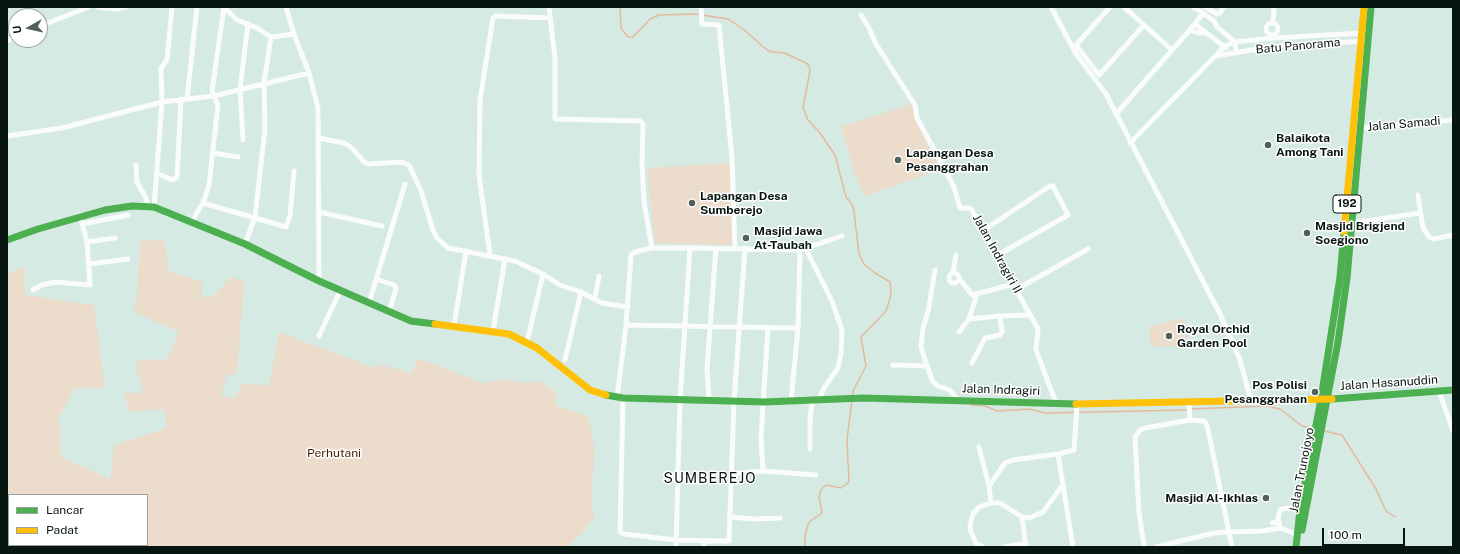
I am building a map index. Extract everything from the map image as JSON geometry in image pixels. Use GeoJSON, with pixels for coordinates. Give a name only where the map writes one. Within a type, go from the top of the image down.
{"type":"FeatureCollection","features":[{"type":"Feature","properties":{"kind":"street"},"geometry":{"type":"LineString","coordinates":[[48,23],[89,7]]}},
{"type":"Feature","properties":{"kind":"street"},"geometry":{"type":"LineString","coordinates":[[98,7],[116,9],[127,7]]}},
{"type":"Feature","properties":{"kind":"street"},"geometry":{"type":"LineString","coordinates":[[151,206],[158,174],[162,102],[161,68],[166,60],[172,7]]}},
{"type":"Feature","properties":{"kind":"street"},"geometry":{"type":"LineString","coordinates":[[158,174],[173,180],[177,177],[184,99],[197,7]]}},
{"type":"Feature","properties":{"kind":"street"},"geometry":{"type":"LineString","coordinates":[[224,7],[237,20],[248,24],[271,37],[294,34]]}},
{"type":"Feature","properties":{"kind":"street"},"geometry":{"type":"LineString","coordinates":[[192,221],[203,203],[209,186],[218,105],[212,91],[224,7]]}},
{"type":"Feature","properties":{"kind":"street"},"geometry":{"type":"LineString","coordinates":[[286,7],[294,34],[310,73],[318,108],[319,281]]}},
{"type":"Feature","properties":{"kind":"street"},"geometry":{"type":"LineString","coordinates":[[549,7],[555,59],[555,119],[640,121],[644,124],[642,172],[644,202],[652,248]]}},
{"type":"Feature","properties":{"kind":"street"},"geometry":{"type":"LineString","coordinates":[[701,7],[702,24],[719,25],[732,158],[735,248]]}},
{"type":"Feature","properties":{"kind":"street"},"geometry":{"type":"LineString","coordinates":[[1051,7],[1071,46],[1106,94],[1130,143],[1219,312],[1240,360],[1251,401]]}},
{"type":"Feature","properties":{"kind":"street"},"geometry":{"type":"LineString","coordinates":[[1110,7],[1076,45],[1099,75],[1144,25]]}},
{"type":"Feature","properties":{"kind":"street"},"geometry":{"type":"LineString","coordinates":[[1124,7],[1172,50]]}},
{"type":"Feature","properties":{"kind":"street"},"geometry":{"type":"LineString","coordinates":[[1193,7],[1214,21],[1217,27],[1235,42],[1236,52]]}},
{"type":"Feature","properties":{"kind":"street"},"geometry":{"type":"LineString","coordinates":[[1205,7],[1214,13],[1220,13]]}},
{"type":"Feature","properties":{"kind":"street"},"geometry":{"type":"LineString","coordinates":[[1214,21],[1224,7]]}},
{"type":"Feature","properties":{"kind":"street"},"geometry":{"type":"LineString","coordinates":[[1273,23],[1274,7]]}},
{"type":"Feature","properties":{"kind":"street","name":"192"},"geometry":{"type":"LineString","coordinates":[[1324,399],[1347,278],[1365,37],[1364,7]]}},
{"type":"Feature","properties":{"kind":"street","name":"192"},"geometry":{"type":"LineString","coordinates":[[1365,37],[1371,7]]}},
{"type":"Feature","properties":{"kind":"street"},"geometry":{"type":"LineString","coordinates":[[1116,114],[1190,30],[1203,13]]}},
{"type":"Feature","properties":{"kind":"street","name":"Jalan Indragiri II"},"geometry":{"type":"LineString","coordinates":[[861,15],[870,28],[876,44],[916,104],[917,118],[954,187],[960,208],[971,209],[998,255],[1038,330],[1036,346],[1037,353],[1056,404]]}},
{"type":"Feature","properties":{"kind":"street"},"geometry":{"type":"LineString","coordinates":[[490,255],[479,175],[480,100],[493,18],[496,16],[550,18]]}},
{"type":"Feature","properties":{"kind":"street"},"geometry":{"type":"LineString","coordinates":[[1273,23],[1278,27],[1278,46]]}},
{"type":"Feature","properties":{"kind":"street"},"geometry":{"type":"LineString","coordinates":[[1270,47],[1267,26],[1273,23]]}},
{"type":"Feature","properties":{"kind":"street"},"geometry":{"type":"LineString","coordinates":[[243,140],[240,89],[248,24]]}},
{"type":"Feature","properties":{"kind":"street"},"geometry":{"type":"LineString","coordinates":[[1195,24],[1225,46],[1228,54]]}},
{"type":"Feature","properties":{"kind":"street"},"geometry":{"type":"LineString","coordinates":[[1190,30],[1198,33],[1206,33]]}},
{"type":"Feature","properties":{"kind":"street","name":"Batu Panorama"},"geometry":{"type":"LineString","coordinates":[[1225,46],[1235,42],[1277,35],[1285,37],[1365,37]]}},
{"type":"Feature","properties":{"kind":"street"},"geometry":{"type":"LineString","coordinates":[[245,244],[255,217],[265,129],[264,83],[271,37]]}},
{"type":"Feature","properties":{"kind":"street","name":"Batu Panorama"},"geometry":{"type":"LineString","coordinates":[[1216,56],[1270,47],[1365,37]]}},
{"type":"Feature","properties":{"kind":"street"},"geometry":{"type":"LineString","coordinates":[[1130,143],[1225,46]]}},
{"type":"Feature","properties":{"kind":"street"},"geometry":{"type":"LineString","coordinates":[[7,136],[62,128],[162,102],[214,96],[310,73]]}},
{"type":"Feature","properties":{"kind":"street","name":"Jalan Samadi"},"geometry":{"type":"LineString","coordinates":[[1358,128],[1453,120]]}},
{"type":"Feature","properties":{"kind":"street"},"geometry":{"type":"LineString","coordinates":[[318,138],[344,143],[352,148],[363,161],[368,164],[400,162],[409,164],[422,191],[433,230],[437,238],[448,248],[505,259],[543,274],[560,285],[595,298],[602,303],[628,307]]}},
{"type":"Feature","properties":{"kind":"street","name":"192"},"geometry":{"type":"LineString","coordinates":[[1324,399],[1356,152]]}},
{"type":"Feature","properties":{"kind":"street"},"geometry":{"type":"LineString","coordinates":[[213,153],[238,157]]}},
{"type":"Feature","properties":{"kind":"street"},"geometry":{"type":"LineString","coordinates":[[136,166],[138,185],[151,206]]}},
{"type":"Feature","properties":{"kind":"street"},"geometry":{"type":"LineString","coordinates":[[203,203],[255,217],[280,227],[286,227],[290,216],[294,171]]}},
{"type":"Feature","properties":{"kind":"street"},"geometry":{"type":"LineString","coordinates":[[369,303],[405,184]]}},
{"type":"Feature","properties":{"kind":"street"},"geometry":{"type":"LineString","coordinates":[[984,230],[1050,186],[1053,186],[1068,215],[998,255]]}},
{"type":"Feature","properties":{"kind":"street"},"geometry":{"type":"LineString","coordinates":[[1418,196],[1422,228],[1431,239],[1453,235]]}},
{"type":"Feature","properties":{"kind":"street"},"geometry":{"type":"LineString","coordinates":[[7,240],[80,216],[120,207],[151,206]]}},
{"type":"Feature","properties":{"kind":"street","name":"Jalan Indragiri"},"geometry":{"type":"LineString","coordinates":[[151,206],[192,221],[245,244],[340,291],[389,312],[418,322],[509,334],[527,342],[562,366],[590,390],[598,394],[620,398],[764,402],[816,401],[842,398],[957,399],[1056,404],[1077,407],[1190,406],[1251,401],[1324,399]]}},
{"type":"Feature","properties":{"kind":"street"},"geometry":{"type":"LineString","coordinates":[[319,212],[382,226]]}},
{"type":"Feature","properties":{"kind":"street"},"geometry":{"type":"LineString","coordinates":[[1352,223],[1420,213]]}},
{"type":"Feature","properties":{"kind":"street"},"geometry":{"type":"LineString","coordinates":[[82,224],[128,215]]}},
{"type":"Feature","properties":{"kind":"street"},"geometry":{"type":"LineString","coordinates":[[33,290],[42,285],[56,282],[89,286],[90,264],[80,216]]}},
{"type":"Feature","properties":{"kind":"street"},"geometry":{"type":"LineString","coordinates":[[745,248],[741,327],[734,401],[729,541],[676,540],[624,534],[619,529],[620,398],[632,255],[635,252],[652,248],[745,248],[803,250],[842,236]]}},
{"type":"Feature","properties":{"kind":"street"},"geometry":{"type":"LineString","coordinates":[[86,242],[115,238]]}},
{"type":"Feature","properties":{"kind":"street"},"geometry":{"type":"LineString","coordinates":[[676,547],[680,400],[690,248]]}},
{"type":"Feature","properties":{"kind":"street"},"geometry":{"type":"LineString","coordinates":[[709,400],[707,368],[716,248]]}},
{"type":"Feature","properties":{"kind":"street"},"geometry":{"type":"LineString","coordinates":[[953,273],[957,274],[971,294],[977,294],[1015,286],[1088,249]]}},
{"type":"Feature","properties":{"kind":"street"},"geometry":{"type":"LineString","coordinates":[[791,401],[803,250]]}},
{"type":"Feature","properties":{"kind":"street"},"geometry":{"type":"LineString","coordinates":[[803,250],[832,300],[842,330],[841,353],[838,368],[816,401],[810,420],[810,449]]}},
{"type":"Feature","properties":{"kind":"street"},"geometry":{"type":"LineString","coordinates":[[454,326],[466,251]]}},
{"type":"Feature","properties":{"kind":"street"},"geometry":{"type":"LineString","coordinates":[[956,255],[953,273],[950,276],[951,282],[957,282],[959,278]]}},
{"type":"Feature","properties":{"kind":"street"},"geometry":{"type":"LineString","coordinates":[[90,264],[128,259]]}},
{"type":"Feature","properties":{"kind":"street"},"geometry":{"type":"LineString","coordinates":[[493,331],[505,259]]}},
{"type":"Feature","properties":{"kind":"street"},"geometry":{"type":"LineString","coordinates":[[935,270],[928,312],[922,334],[921,349],[930,378],[935,385],[950,390],[957,399]]}},
{"type":"Feature","properties":{"kind":"street"},"geometry":{"type":"LineString","coordinates":[[527,342],[543,274]]}},
{"type":"Feature","properties":{"kind":"street"},"geometry":{"type":"LineString","coordinates":[[595,298],[599,276]]}},
{"type":"Feature","properties":{"kind":"street"},"geometry":{"type":"LineString","coordinates":[[376,279],[394,285],[396,288],[389,312]]}},
{"type":"Feature","properties":{"kind":"street"},"geometry":{"type":"LineString","coordinates":[[319,336],[340,291]]}},
{"type":"Feature","properties":{"kind":"street"},"geometry":{"type":"LineString","coordinates":[[565,360],[581,292]]}},
{"type":"Feature","properties":{"kind":"street"},"geometry":{"type":"LineString","coordinates":[[959,332],[969,319],[977,294]]}},
{"type":"Feature","properties":{"kind":"street"},"geometry":{"type":"LineString","coordinates":[[969,319],[1030,315]]}},
{"type":"Feature","properties":{"kind":"street"},"geometry":{"type":"LineString","coordinates":[[972,363],[985,338],[1001,334],[1000,316]]}},
{"type":"Feature","properties":{"kind":"street"},"geometry":{"type":"LineString","coordinates":[[626,325],[798,328]]}},
{"type":"Feature","properties":{"kind":"street"},"geometry":{"type":"LineString","coordinates":[[763,471],[761,437],[768,327]]}},
{"type":"Feature","properties":{"kind":"street"},"geometry":{"type":"LineString","coordinates":[[893,365],[927,366]]}},
{"type":"Feature","properties":{"kind":"street","name":"Jalan Hasanuddin"},"geometry":{"type":"LineString","coordinates":[[1324,399],[1453,390]]}},
{"type":"Feature","properties":{"kind":"street"},"geometry":{"type":"LineString","coordinates":[[1438,391],[1453,431]]}},
{"type":"Feature","properties":{"kind":"street","name":"Jalan Trunojoyo"},"geometry":{"type":"LineString","coordinates":[[1296,545],[1296,534],[1300,510],[1324,399]]}},
{"type":"Feature","properties":{"kind":"street"},"geometry":{"type":"LineString","coordinates":[[1190,406],[1191,419]]}},
{"type":"Feature","properties":{"kind":"street"},"geometry":{"type":"LineString","coordinates":[[989,486],[1008,461],[1058,454],[1074,450],[1077,407]]}},
{"type":"Feature","properties":{"kind":"street"},"geometry":{"type":"LineString","coordinates":[[1150,547],[1147,545],[1144,547],[1139,513],[1135,437],[1140,430],[1145,428],[1191,419],[1204,421],[1207,425],[1232,547]]}},
{"type":"Feature","properties":{"kind":"street","name":"Jalan Trunojoyo"},"geometry":{"type":"LineString","coordinates":[[1296,545],[1301,535],[1318,429]]}},
{"type":"Feature","properties":{"kind":"street"},"geometry":{"type":"LineString","coordinates":[[979,447],[989,486],[991,503]]}},
{"type":"Feature","properties":{"kind":"street"},"geometry":{"type":"LineString","coordinates":[[1058,454],[1073,547]]}},
{"type":"Feature","properties":{"kind":"street"},"geometry":{"type":"LineString","coordinates":[[732,474],[763,471],[816,475]]}},
{"type":"Feature","properties":{"kind":"street"},"geometry":{"type":"LineString","coordinates":[[983,547],[976,543],[971,532],[971,519],[980,507],[991,503],[1003,504],[1022,517],[1029,518],[1043,512],[1062,486]]}},
{"type":"Feature","properties":{"kind":"street"},"geometry":{"type":"LineString","coordinates":[[1280,528],[1279,513],[1283,509],[1300,510]]}},
{"type":"Feature","properties":{"kind":"street"},"geometry":{"type":"LineString","coordinates":[[731,517],[753,519],[780,518]]}},
{"type":"Feature","properties":{"kind":"street"},"geometry":{"type":"LineString","coordinates":[[1004,547],[1026,545],[1022,517]]}},
{"type":"Feature","properties":{"kind":"street"},"geometry":{"type":"LineString","coordinates":[[1272,523],[1279,522]]}},
{"type":"Feature","properties":{"kind":"street"},"geometry":{"type":"LineString","coordinates":[[1156,547],[1171,545],[1183,540],[1214,533],[1262,531],[1280,528],[1296,534]]}},
{"type":"Feature","properties":{"kind":"street"},"geometry":{"type":"LineString","coordinates":[[1183,540],[1185,547]]}},
{"type":"Feature","properties":{"kind":"street"},"geometry":{"type":"LineString","coordinates":[[704,541],[704,547]]}},
{"type":"Feature","properties":{"kind":"green space"},"geometry":{"type":"Polygon","coordinates":[[[912,104],[916,120],[941,169],[865,196],[855,174],[841,127],[912,104]]]}},
{"type":"Feature","properties":{"kind":"green space","name":"Lapangan Desa Sumberejo"},"geometry":{"type":"Polygon","coordinates":[[[731,163],[732,245],[655,243],[647,168],[731,163]]]}},
{"type":"Feature","properties":{"kind":"green space","name":"Perhutani"},"geometry":{"type":"Polygon","coordinates":[[[140,239],[165,241],[168,271],[202,282],[201,297],[213,297],[231,277],[244,281],[237,375],[227,374],[221,396],[236,398],[241,383],[269,386],[279,332],[375,368],[378,364],[411,373],[418,358],[482,383],[501,379],[528,383],[541,381],[556,393],[556,405],[589,417],[594,449],[592,503],[594,518],[581,534],[567,547],[7,547],[7,273],[25,267],[25,295],[94,305],[105,389],[75,388],[59,417],[61,457],[110,479],[114,445],[166,428],[165,409],[130,412],[123,394],[144,392],[136,370],[138,359],[166,360],[179,332],[134,312],[137,295],[140,239]]]}},
{"type":"Feature","properties":{"kind":"green space","name":"Royal Orchid Garden Pool"},"geometry":{"type":"Polygon","coordinates":[[[1185,318],[1188,345],[1151,347],[1149,326],[1185,318]]]}},
{"type":"Feature","properties":{"kind":"waterway"},"geometry":{"type":"LineString","coordinates":[[620,7],[621,28],[628,37],[633,37],[650,19],[659,15],[695,14],[728,19],[743,29],[767,50],[785,53],[808,64],[810,70],[803,108],[808,120],[820,133],[835,155],[846,197],[852,204],[854,211],[859,254],[864,264],[890,282],[891,295],[886,311],[861,337],[866,366],[852,396]]}},
{"type":"Feature","properties":{"kind":"waterway"},"geometry":{"type":"LineString","coordinates":[[805,547],[805,535],[809,522],[822,513],[819,497],[821,490],[826,485],[841,488],[849,482],[847,439],[852,400]]}},
{"type":"Feature","properties":{"kind":"waterway"},"geometry":{"type":"LineString","coordinates":[[971,405],[985,406],[997,411],[1029,409],[1045,413],[1187,410]]}},
{"type":"Feature","properties":{"kind":"waterway"},"geometry":{"type":"LineString","coordinates":[[1191,409],[1267,406],[1280,409],[1302,426],[1313,428]]}},
{"type":"Feature","properties":{"kind":"waterway"},"geometry":{"type":"LineString","coordinates":[[1324,431],[1342,435],[1376,489],[1386,511],[1395,517]]}},
{"type":"Feature","properties":{"kind":"traffic: fast"},"geometry":{"type":"LineString","coordinates":[[1302,530],[1338,342],[1347,278],[1371,7]]}},
{"type":"Feature","properties":{"kind":"traffic: fast"},"geometry":{"type":"LineString","coordinates":[[7,240],[38,229],[105,210],[132,206],[154,207],[245,244],[319,281],[411,321],[435,324]]}},
{"type":"Feature","properties":{"kind":"traffic: fast"},"geometry":{"type":"LineString","coordinates":[[1296,547],[1300,510],[1321,399],[1340,277],[1344,232]]}},
{"type":"Feature","properties":{"kind":"traffic: fast"},"geometry":{"type":"LineString","coordinates":[[1332,399],[1453,390]]}},
{"type":"Feature","properties":{"kind":"traffic: fast"},"geometry":{"type":"LineString","coordinates":[[606,395],[623,398],[764,402],[863,398],[1076,404]]}},
{"type":"Feature","properties":{"kind":"traffic: slow"},"geometry":{"type":"LineString","coordinates":[[1344,232],[1364,7]]}},
{"type":"Feature","properties":{"kind":"traffic: slow"},"geometry":{"type":"LineString","coordinates":[[435,324],[509,334],[537,348],[590,390],[606,395]]}},
{"type":"Feature","properties":{"kind":"traffic: slow"},"geometry":{"type":"LineString","coordinates":[[1076,404],[1332,399]]}},
{"type":"Feature","properties":{"kind":"place","name":"Balaikota Among Tani"},"geometry":{"type":"Point","coordinates":[1268,145]}},
{"type":"Feature","properties":{"kind":"place","name":"Lapangan Desa Pesanggrahan"},"geometry":{"type":"Point","coordinates":[898,160]}},
{"type":"Feature","properties":{"kind":"place","name":"Lapangan Desa Sumberejo"},"geometry":{"type":"Point","coordinates":[692,203]}},
{"type":"Feature","properties":{"kind":"place","name":"Masjid Brigjend Soegiono"},"geometry":{"type":"Point","coordinates":[1307,233]}},
{"type":"Feature","properties":{"kind":"place","name":"Masjid Jawa At-Taubah"},"geometry":{"type":"Point","coordinates":[746,238]}},
{"type":"Feature","properties":{"kind":"place","name":"Royal Orchid Garden Pool"},"geometry":{"type":"Point","coordinates":[1169,336]}},
{"type":"Feature","properties":{"kind":"place","name":"Pos Polisi Pesanggrahan"},"geometry":{"type":"Point","coordinates":[1315,392]}},
{"type":"Feature","properties":{"kind":"place","name":"Masjid Al-Ikhlas"},"geometry":{"type":"Point","coordinates":[1266,498]}},
{"type":"Feature","properties":{"kind":"district","name":"SUMBEREJO"},"geometry":{"type":"Point","coordinates":[710,479]}}]}
